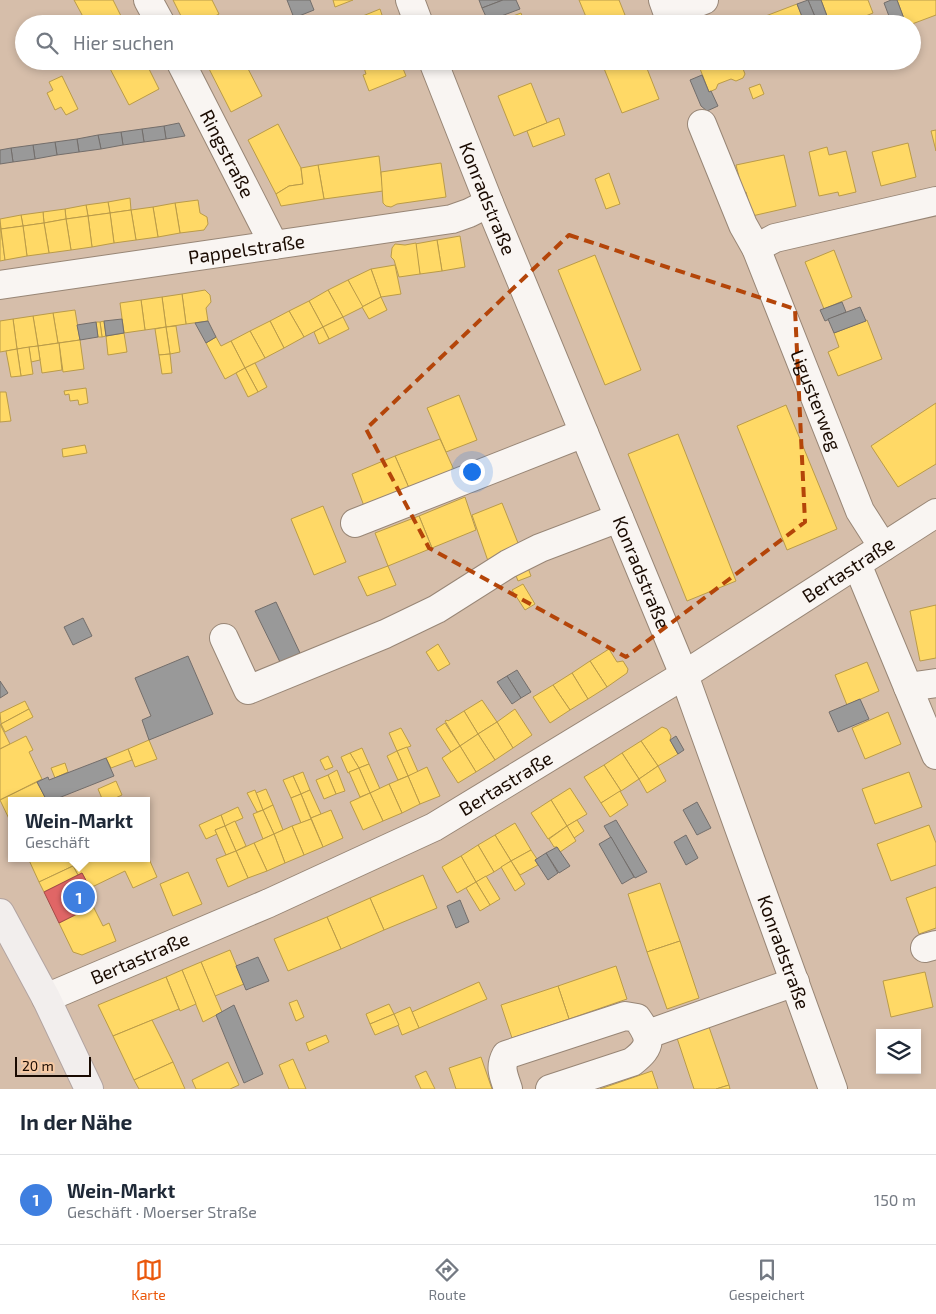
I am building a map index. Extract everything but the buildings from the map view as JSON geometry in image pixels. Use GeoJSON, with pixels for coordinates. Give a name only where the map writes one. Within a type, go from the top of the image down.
{"type":"FeatureCollection","features":[{"type":"Feature","properties":{"kind":"main road"},"geometry":{"type":"LineString","coordinates":[[0,913],[46,998],[89,1089]]}},
{"type":"Feature","properties":{"kind":"street"},"geometry":{"type":"LineString","coordinates":[[148,0],[156,15]]}},
{"type":"Feature","properties":{"kind":"street"},"geometry":{"type":"LineString","coordinates":[[410,0],[416,15]]}},
{"type":"Feature","properties":{"kind":"street"},"geometry":{"type":"LineString","coordinates":[[663,0],[668,14],[704,0]]}},
{"type":"Feature","properties":{"kind":"street","name":"Ringstraße"},"geometry":{"type":"LineString","coordinates":[[185,70],[274,245]]}},
{"type":"Feature","properties":{"kind":"street","name":"Konradstraße"},"geometry":{"type":"LineString","coordinates":[[436,70],[488,204],[684,675],[833,1089]]}},
{"type":"Feature","properties":{"kind":"street","name":"Ligusterweg"},"geometry":{"type":"LineString","coordinates":[[702,124],[743,225],[756,248],[860,511],[883,547]]}},
{"type":"Feature","properties":{"kind":"street"},"geometry":{"type":"LineString","coordinates":[[756,248],[775,238],[936,201]]}},
{"type":"Feature","properties":{"kind":"street","name":"Pappelstraße"},"geometry":{"type":"LineString","coordinates":[[0,285],[452,219],[488,204]]}},
{"type":"Feature","properties":{"kind":"street"},"geometry":{"type":"LineString","coordinates":[[355,523],[584,433]]}},
{"type":"Feature","properties":{"kind":"street","name":"Bertastraße"},"geometry":{"type":"LineString","coordinates":[[46,998],[268,903],[434,827],[684,675],[936,513]]}},
{"type":"Feature","properties":{"kind":"street"},"geometry":{"type":"LineString","coordinates":[[224,638],[248,690],[385,634],[437,609],[508,564],[540,548],[619,518]]}},
{"type":"Feature","properties":{"kind":"street"},"geometry":{"type":"LineString","coordinates":[[857,564],[936,755]]}},
{"type":"Feature","properties":{"kind":"street"},"geometry":{"type":"LineString","coordinates":[[908,686],[936,683]]}},
{"type":"Feature","properties":{"kind":"street"},"geometry":{"type":"LineString","coordinates":[[648,1034],[794,982]]}},
{"type":"Feature","properties":{"kind":"street"},"geometry":{"type":"LineString","coordinates":[[508,1089],[502,1063],[506,1055],[625,1016],[638,1018],[648,1034],[648,1046],[641,1055],[632,1062],[550,1089]]}},
{"type":"Feature","properties":{"kind":"highlighted area"},"geometry":{"type":"Polygon","coordinates":[[[569,235],[795,309],[805,522],[626,657],[429,548],[366,429],[569,235]]]}},
{"type":"Feature","properties":{"kind":"place","name":"Wein-Markt"},"geometry":{"type":"Point","coordinates":[79,897]}}]}
